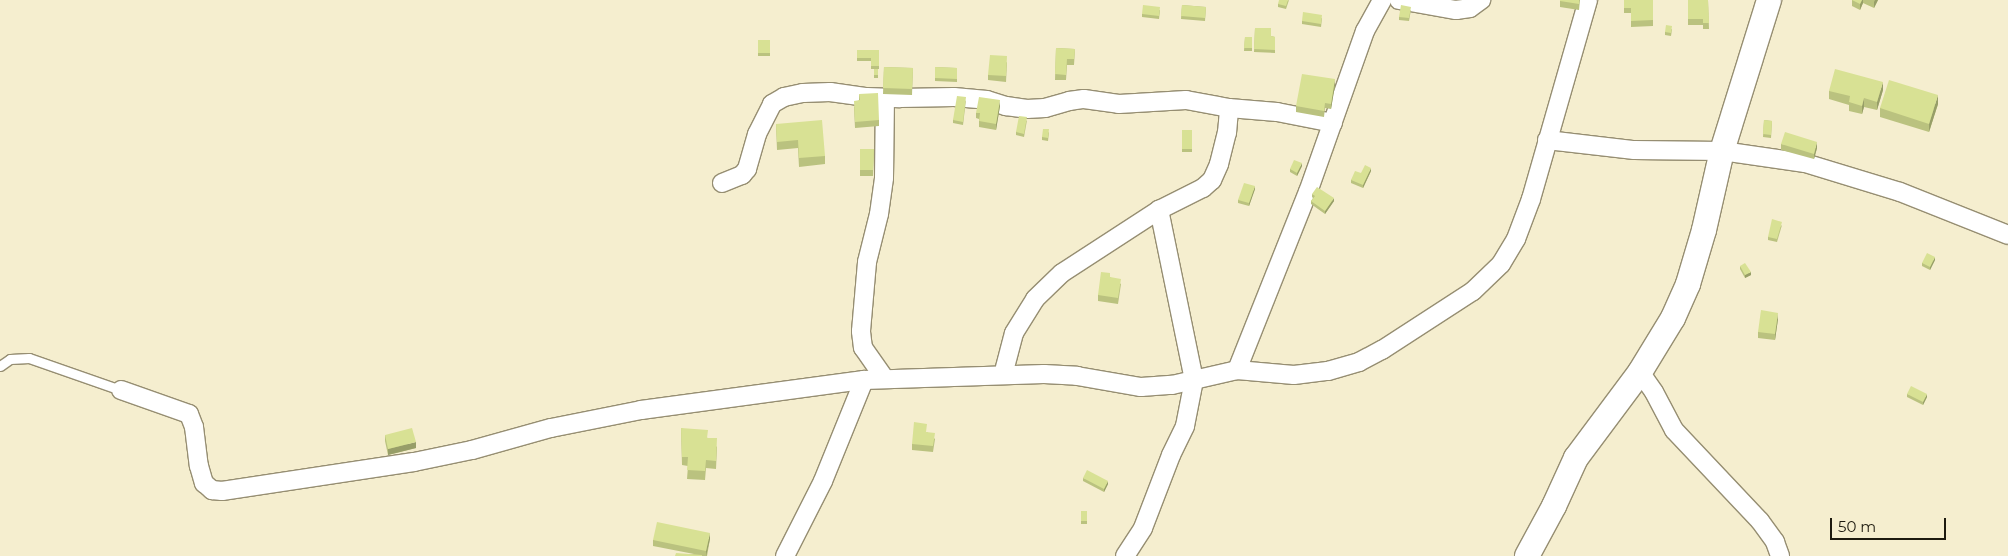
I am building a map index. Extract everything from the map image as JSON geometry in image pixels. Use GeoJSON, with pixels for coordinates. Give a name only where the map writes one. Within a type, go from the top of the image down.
{"type":"FeatureCollection","features":[{"type":"Feature","properties":{"kind":"street"},"geometry":{"type":"LineString","coordinates":[[1237,370],[1308,192],[1365,31],[1382,0]]}},
{"type":"Feature","properties":{"kind":"street"},"geometry":{"type":"LineString","coordinates":[[1399,0],[1456,10],[1470,8],[1481,0]]}},
{"type":"Feature","properties":{"kind":"street"},"geometry":{"type":"LineString","coordinates":[[121,390],[189,414],[194,427],[199,466],[204,483],[212,490],[222,491],[414,462],[472,450],[551,428],[641,410],[695,405],[864,380],[1044,374],[1077,376],[1141,387],[1172,385],[1237,370],[1294,374],[1328,371],[1359,362],[1390,345],[1473,291],[1501,264],[1516,239],[1531,199],[1588,0]]}},
{"type":"Feature","properties":{"kind":"street"},"geometry":{"type":"LineString","coordinates":[[1526,556],[1550,514],[1576,458],[1640,372],[1673,318],[1688,284],[1704,230],[1722,151],[1769,0]]}},
{"type":"Feature","properties":{"kind":"street"},"geometry":{"type":"LineString","coordinates":[[722,183],[742,175],[747,169],[752,145],[762,119],[772,104],[784,97],[803,93],[830,92],[885,98],[954,97],[987,100],[1006,106],[1027,109],[1045,108],[1084,99],[1120,104],[1186,100],[1230,108],[1257,109],[1333,123]]}},
{"type":"Feature","properties":{"kind":"street"},"geometry":{"type":"LineString","coordinates":[[884,379],[863,348],[861,331],[867,262],[879,214],[884,178],[885,98]]}},
{"type":"Feature","properties":{"kind":"street"},"geometry":{"type":"LineString","coordinates":[[1002,375],[1014,333],[1035,299],[1062,273],[1160,210],[1203,188],[1212,180],[1223,148],[1230,108]]}},
{"type":"Feature","properties":{"kind":"street"},"geometry":{"type":"LineString","coordinates":[[1547,140],[1634,150],[1722,151],[1805,162],[1900,192],[2008,235]]}},
{"type":"Feature","properties":{"kind":"street"},"geometry":{"type":"LineString","coordinates":[[1125,556],[1143,528],[1171,455],[1185,426],[1194,380],[1160,210]]}},
{"type":"Feature","properties":{"kind":"street"},"geometry":{"type":"LineString","coordinates":[[1640,372],[1654,392],[1674,430],[1760,521],[1775,542],[1780,556]]}},
{"type":"Feature","properties":{"kind":"street"},"geometry":{"type":"LineString","coordinates":[[785,556],[823,481],[864,380]]}},
{"type":"Feature","properties":{"kind":"lane"},"geometry":{"type":"LineString","coordinates":[[0,366],[10,359],[29,358],[121,390]]}},
{"type":"Feature","properties":{"kind":"building"},"geometry":{"type":"Polygon","coordinates":[[[1279,0],[1288,0],[1286,6],[1278,4],[1279,0]]]}},
{"type":"Feature","properties":{"kind":"building"},"geometry":{"type":"Polygon","coordinates":[[[1579,0],[1579,4],[1560,1],[1579,0]]]}},
{"type":"Feature","properties":{"kind":"building"},"geometry":{"type":"Polygon","coordinates":[[[1624,0],[1653,0],[1653,20],[1631,21],[1631,8],[1624,8],[1624,0]]]}},
{"type":"Feature","properties":{"kind":"building"},"geometry":{"type":"Polygon","coordinates":[[[1688,0],[1708,0],[1709,23],[1703,23],[1703,19],[1688,19],[1688,0]]]}},
{"type":"Feature","properties":{"kind":"building"},"geometry":{"type":"Polygon","coordinates":[[[1852,0],[1862,0],[1860,4],[1852,0]]]}},
{"type":"Feature","properties":{"kind":"building"},"geometry":{"type":"Polygon","coordinates":[[[1143,5],[1160,7],[1159,16],[1142,14],[1143,5]]]}},
{"type":"Feature","properties":{"kind":"building"},"geometry":{"type":"Polygon","coordinates":[[[1182,5],[1206,7],[1205,18],[1181,16],[1182,5]]]}},
{"type":"Feature","properties":{"kind":"building"},"geometry":{"type":"Polygon","coordinates":[[[1401,5],[1411,7],[1409,18],[1399,17],[1401,5]]]}},
{"type":"Feature","properties":{"kind":"building"},"geometry":{"type":"Polygon","coordinates":[[[1303,12],[1322,15],[1321,24],[1302,21],[1303,12]]]}},
{"type":"Feature","properties":{"kind":"building"},"geometry":{"type":"Polygon","coordinates":[[[1666,25],[1672,26],[1671,33],[1665,32],[1666,25]]]}},
{"type":"Feature","properties":{"kind":"building"},"geometry":{"type":"Polygon","coordinates":[[[1255,28],[1271,28],[1271,36],[1275,37],[1275,50],[1254,49],[1255,28]]]}},
{"type":"Feature","properties":{"kind":"building"},"geometry":{"type":"Polygon","coordinates":[[[1245,37],[1252,37],[1252,48],[1244,48],[1245,37]]]}},
{"type":"Feature","properties":{"kind":"building"},"geometry":{"type":"Polygon","coordinates":[[[758,40],[770,40],[770,53],[758,53],[758,40]]]}},
{"type":"Feature","properties":{"kind":"building"},"geometry":{"type":"Polygon","coordinates":[[[1056,48],[1075,49],[1074,59],[1067,59],[1066,75],[1055,74],[1056,48]]]}},
{"type":"Feature","properties":{"kind":"building"},"geometry":{"type":"Polygon","coordinates":[[[857,50],[879,50],[879,66],[871,66],[871,58],[857,58],[857,50]]]}},
{"type":"Feature","properties":{"kind":"building"},"geometry":{"type":"Polygon","coordinates":[[[990,55],[1007,56],[1006,76],[988,75],[990,55]]]}},
{"type":"Feature","properties":{"kind":"building"},"geometry":{"type":"Polygon","coordinates":[[[884,67],[913,68],[912,89],[883,88],[884,67]]]}},
{"type":"Feature","properties":{"kind":"building"},"geometry":{"type":"Polygon","coordinates":[[[935,67],[957,68],[957,79],[935,78],[935,67]]]}},
{"type":"Feature","properties":{"kind":"building"},"geometry":{"type":"Polygon","coordinates":[[[874,69],[878,69],[878,75],[874,75],[874,69]]]}},
{"type":"Feature","properties":{"kind":"building"},"geometry":{"type":"Polygon","coordinates":[[[1835,69],[1883,82],[1877,102],[1864,98],[1862,106],[1849,102],[1850,96],[1829,91],[1835,69]]]}},
{"type":"Feature","properties":{"kind":"building"},"geometry":{"type":"Polygon","coordinates":[[[1302,74],[1335,79],[1331,104],[1325,103],[1324,111],[1296,106],[1302,74]]]}},
{"type":"Feature","properties":{"kind":"building"},"geometry":{"type":"Polygon","coordinates":[[[1889,80],[1938,95],[1929,124],[1880,108],[1889,80]]]}},
{"type":"Feature","properties":{"kind":"building"},"geometry":{"type":"Polygon","coordinates":[[[878,93],[879,120],[855,122],[854,101],[860,100],[859,94],[878,93]]]}},
{"type":"Feature","properties":{"kind":"building"},"geometry":{"type":"Polygon","coordinates":[[[957,96],[966,97],[963,122],[953,120],[957,96]]]}},
{"type":"Feature","properties":{"kind":"building"},"geometry":{"type":"Polygon","coordinates":[[[979,97],[1000,100],[996,124],[979,121],[980,113],[976,113],[979,97]]]}},
{"type":"Feature","properties":{"kind":"building"},"geometry":{"type":"Polygon","coordinates":[[[1019,116],[1027,117],[1024,134],[1016,132],[1019,116]]]}},
{"type":"Feature","properties":{"kind":"building"},"geometry":{"type":"Polygon","coordinates":[[[822,120],[825,156],[799,158],[798,140],[777,142],[776,124],[822,120]]]}},
{"type":"Feature","properties":{"kind":"building"},"geometry":{"type":"Polygon","coordinates":[[[1764,120],[1772,121],[1771,135],[1763,134],[1764,120]]]}},
{"type":"Feature","properties":{"kind":"building"},"geometry":{"type":"Polygon","coordinates":[[[1043,129],[1049,129],[1048,138],[1042,137],[1043,129]]]}},
{"type":"Feature","properties":{"kind":"building"},"geometry":{"type":"Polygon","coordinates":[[[1182,130],[1192,130],[1192,149],[1182,149],[1182,130]]]}},
{"type":"Feature","properties":{"kind":"building"},"geometry":{"type":"Polygon","coordinates":[[[1785,132],[1817,142],[1814,154],[1781,144],[1785,132]]]}},
{"type":"Feature","properties":{"kind":"building"},"geometry":{"type":"Polygon","coordinates":[[[860,149],[874,149],[873,170],[860,170],[860,149]]]}},
{"type":"Feature","properties":{"kind":"building"},"geometry":{"type":"Polygon","coordinates":[[[1294,160],[1302,163],[1297,173],[1290,169],[1294,160]]]}},
{"type":"Feature","properties":{"kind":"building"},"geometry":{"type":"Polygon","coordinates":[[[1365,165],[1371,168],[1363,185],[1351,180],[1355,171],[1361,173],[1365,165]]]}},
{"type":"Feature","properties":{"kind":"building"},"geometry":{"type":"Polygon","coordinates":[[[1244,183],[1255,186],[1249,203],[1238,200],[1244,183]]]}},
{"type":"Feature","properties":{"kind":"building"},"geometry":{"type":"Polygon","coordinates":[[[1317,187],[1334,198],[1325,211],[1311,201],[1315,196],[1312,194],[1317,187]]]}},
{"type":"Feature","properties":{"kind":"building"},"geometry":{"type":"Polygon","coordinates":[[[1772,219],[1782,222],[1777,239],[1768,237],[1772,219]]]}},
{"type":"Feature","properties":{"kind":"building"},"geometry":{"type":"Polygon","coordinates":[[[1927,253],[1935,257],[1930,267],[1922,263],[1927,253]]]}},
{"type":"Feature","properties":{"kind":"building"},"geometry":{"type":"Polygon","coordinates":[[[1745,263],[1751,272],[1745,275],[1740,266],[1745,263]]]}},
{"type":"Feature","properties":{"kind":"building"},"geometry":{"type":"Polygon","coordinates":[[[1101,272],[1110,273],[1110,277],[1121,279],[1118,298],[1098,295],[1101,272]]]}},
{"type":"Feature","properties":{"kind":"building"},"geometry":{"type":"Polygon","coordinates":[[[1761,310],[1778,313],[1775,334],[1758,332],[1761,310]]]}},
{"type":"Feature","properties":{"kind":"building"},"geometry":{"type":"Polygon","coordinates":[[[1911,386],[1927,394],[1923,402],[1907,394],[1911,386]]]}},
{"type":"Feature","properties":{"kind":"building"},"geometry":{"type":"Polygon","coordinates":[[[914,422],[927,424],[926,432],[935,433],[933,446],[912,444],[914,422]]]}},
{"type":"Feature","properties":{"kind":"building"},"geometry":{"type":"Polygon","coordinates":[[[412,428],[416,442],[388,449],[385,435],[412,428]]]}},
{"type":"Feature","properties":{"kind":"building"},"geometry":{"type":"Polygon","coordinates":[[[681,428],[708,430],[707,438],[717,438],[716,461],[706,460],[705,471],[687,470],[688,457],[682,457],[681,428]]]}},
{"type":"Feature","properties":{"kind":"building"},"geometry":{"type":"Polygon","coordinates":[[[1087,470],[1108,481],[1104,489],[1083,478],[1087,470]]]}},
{"type":"Feature","properties":{"kind":"building"},"geometry":{"type":"Polygon","coordinates":[[[1081,511],[1087,511],[1087,521],[1081,521],[1081,511]]]}},
{"type":"Feature","properties":{"kind":"building"},"geometry":{"type":"Polygon","coordinates":[[[657,522],[710,533],[706,551],[653,540],[657,522]]]}},
{"type":"Feature","properties":{"kind":"building"},"geometry":{"type":"Polygon","coordinates":[[[676,553],[702,555],[702,556],[675,556],[676,553]]]}}]}
